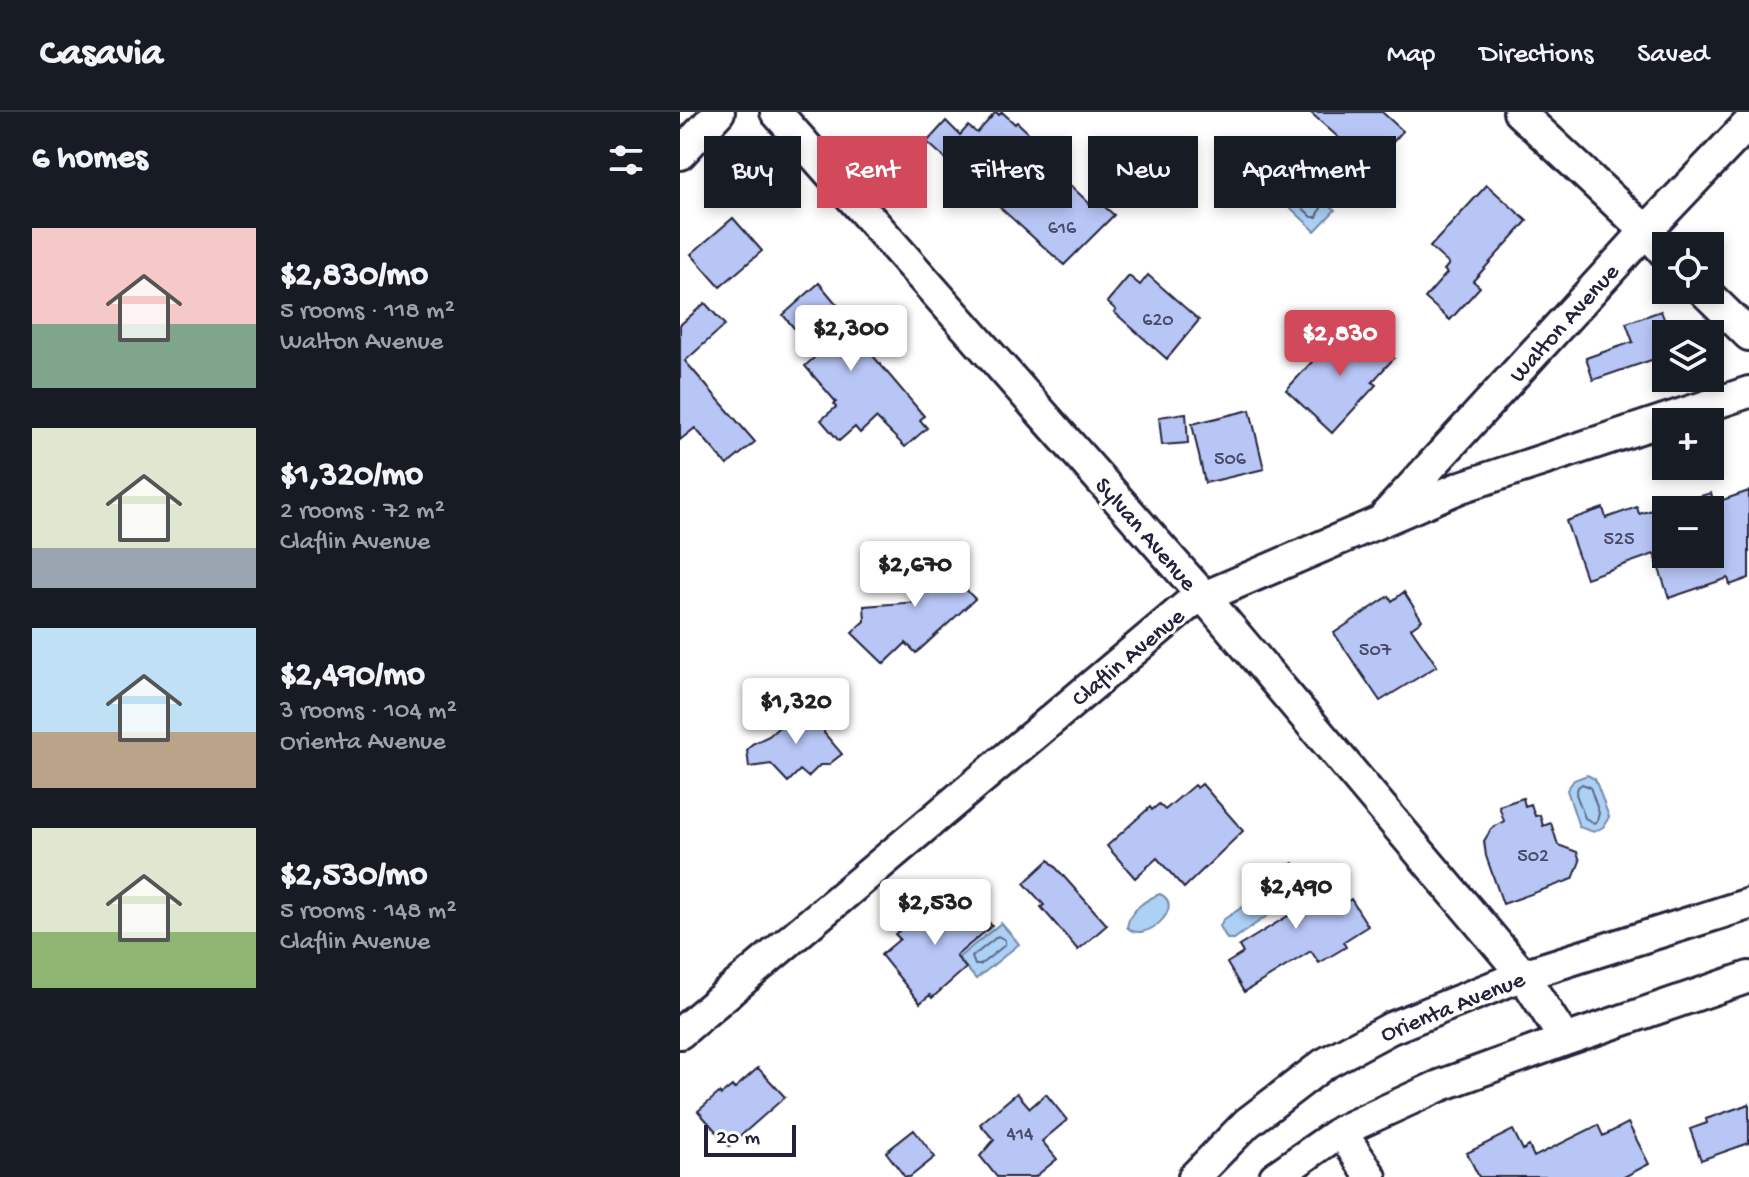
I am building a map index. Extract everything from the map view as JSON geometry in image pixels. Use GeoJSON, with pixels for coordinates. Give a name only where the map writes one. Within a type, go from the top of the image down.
{"type":"FeatureCollection","features":[{"type":"Feature","properties":{"kind":"street"},"geometry":{"type":"LineString","coordinates":[[680,154],[719,112]]}},
{"type":"Feature","properties":{"kind":"street","name":"Sylvan Avenue"},"geometry":{"type":"LineString","coordinates":[[776,112],[1205,598],[1523,975],[1565,1040]]}},
{"type":"Feature","properties":{"kind":"street"},"geometry":{"type":"LineString","coordinates":[[1519,112],[1652,238]]}},
{"type":"Feature","properties":{"kind":"street","name":"Walton Avenue"},"geometry":{"type":"LineString","coordinates":[[1379,522],[1749,123]]}},
{"type":"Feature","properties":{"kind":"street"},"geometry":{"type":"LineString","coordinates":[[1717,304],[1749,335]]}},
{"type":"Feature","properties":{"kind":"street","name":"Claflin Avenue"},"geometry":{"type":"LineString","coordinates":[[680,1033],[1190,603],[1461,487],[1749,392]]}},
{"type":"Feature","properties":{"kind":"street","name":"Orienta Avenue"},"geometry":{"type":"LineString","coordinates":[[1194,1177],[1247,1123],[1324,1064],[1391,1028],[1523,975],[1749,904]]}},
{"type":"Feature","properties":{"kind":"street"},"geometry":{"type":"LineString","coordinates":[[1275,1177],[1341,1131],[1439,1086],[1749,977]]}},
{"type":"Feature","properties":{"kind":"street"},"geometry":{"type":"LineString","coordinates":[[1341,1131],[1371,1177]]}},
{"type":"Feature","properties":{"kind":"water"},"geometry":{"type":"Polygon","coordinates":[[[1291,208],[1335,210],[1315,231],[1291,208]]]}},
{"type":"Feature","properties":{"kind":"water"},"geometry":{"type":"Polygon","coordinates":[[[1587,775],[1595,779],[1609,817],[1603,827],[1594,832],[1579,827],[1567,790],[1574,780],[1587,775]]]}},
{"type":"Feature","properties":{"kind":"water"},"geometry":{"type":"Polygon","coordinates":[[[1160,894],[1169,907],[1160,922],[1143,932],[1134,932],[1127,927],[1139,906],[1160,894]]]}},
{"type":"Feature","properties":{"kind":"water"},"geometry":{"type":"Polygon","coordinates":[[[1259,896],[1271,913],[1234,939],[1227,939],[1220,926],[1223,920],[1259,896]]]}},
{"type":"Feature","properties":{"kind":"water"},"geometry":{"type":"Polygon","coordinates":[[[1001,923],[1019,944],[976,979],[958,958],[1001,923]]]}},
{"type":"Feature","properties":{"kind":"building"},"geometry":{"type":"Polygon","coordinates":[[[996,112],[999,115],[1002,112],[1032,136],[943,136],[943,156],[927,142],[946,121],[960,135],[968,126],[977,133],[996,112]]]}},
{"type":"Feature","properties":{"kind":"building"},"geometry":{"type":"Polygon","coordinates":[[[1310,112],[1382,112],[1403,131],[1396,139],[1396,136],[1337,136],[1310,112]]]}},
{"type":"Feature","properties":{"kind":"building"},"geometry":{"type":"Polygon","coordinates":[[[1487,185],[1527,221],[1473,281],[1480,287],[1450,320],[1425,298],[1447,273],[1444,270],[1449,264],[1430,247],[1487,185]]]}},
{"type":"Feature","properties":{"kind":"building"},"geometry":{"type":"Polygon","coordinates":[[[1072,187],[1088,202],[1088,208],[1106,208],[1114,215],[1064,265],[1001,208],[1072,208],[1072,187]]]}},
{"type":"Feature","properties":{"kind":"building"},"geometry":{"type":"Polygon","coordinates":[[[733,218],[762,251],[720,287],[691,254],[733,218]]]}},
{"type":"Feature","properties":{"kind":"building"},"geometry":{"type":"Polygon","coordinates":[[[1148,275],[1199,320],[1167,359],[1114,312],[1116,310],[1107,302],[1129,276],[1140,285],[1148,275]]]}},
{"type":"Feature","properties":{"kind":"building"},"geometry":{"type":"Polygon","coordinates":[[[819,283],[839,307],[835,311],[924,416],[920,420],[927,428],[905,447],[876,418],[860,433],[855,427],[839,441],[821,420],[836,407],[836,402],[805,366],[817,355],[783,315],[819,283]]]}},
{"type":"Feature","properties":{"kind":"building"},"geometry":{"type":"Polygon","coordinates":[[[705,303],[725,325],[685,361],[755,442],[727,465],[695,428],[680,440],[680,325],[705,303]]]}},
{"type":"Feature","properties":{"kind":"building"},"geometry":{"type":"Polygon","coordinates":[[[1661,311],[1664,320],[1652,320],[1652,360],[1593,380],[1586,358],[1633,342],[1626,323],[1661,311]]]}},
{"type":"Feature","properties":{"kind":"building"},"geometry":{"type":"Polygon","coordinates":[[[1345,326],[1361,341],[1368,334],[1394,358],[1372,382],[1376,385],[1332,433],[1286,390],[1345,326]]]}},
{"type":"Feature","properties":{"kind":"building"},"geometry":{"type":"Polygon","coordinates":[[[1250,410],[1264,469],[1205,483],[1192,424],[1250,410]]]}},
{"type":"Feature","properties":{"kind":"building"},"geometry":{"type":"Polygon","coordinates":[[[1186,413],[1188,443],[1162,445],[1159,417],[1186,413]]]}},
{"type":"Feature","properties":{"kind":"building"},"geometry":{"type":"Polygon","coordinates":[[[1749,491],[1749,578],[1730,585],[1728,578],[1669,598],[1659,568],[1724,568],[1724,500],[1749,491]]]}},
{"type":"Feature","properties":{"kind":"building"},"geometry":{"type":"Polygon","coordinates":[[[1637,507],[1639,514],[1652,510],[1652,555],[1586,578],[1566,521],[1603,508],[1606,518],[1637,507]]]}},
{"type":"Feature","properties":{"kind":"building"},"geometry":{"type":"Polygon","coordinates":[[[925,546],[975,599],[916,653],[906,643],[884,664],[852,633],[865,621],[864,606],[919,602],[898,580],[902,576],[898,571],[925,546]]]}},
{"type":"Feature","properties":{"kind":"building"},"geometry":{"type":"Polygon","coordinates":[[[1404,592],[1422,620],[1411,628],[1437,666],[1380,701],[1334,633],[1389,596],[1392,601],[1404,592]]]}},
{"type":"Feature","properties":{"kind":"building"},"geometry":{"type":"Polygon","coordinates":[[[809,706],[820,710],[826,717],[824,733],[842,754],[828,765],[820,765],[808,777],[800,770],[788,782],[771,764],[749,767],[747,750],[752,744],[769,736],[797,711],[800,714],[809,706]]]}},
{"type":"Feature","properties":{"kind":"building"},"geometry":{"type":"Polygon","coordinates":[[[1202,784],[1243,831],[1184,888],[1157,858],[1135,878],[1107,846],[1150,807],[1152,810],[1159,804],[1165,810],[1194,785],[1197,788],[1202,784]]]}},
{"type":"Feature","properties":{"kind":"building"},"geometry":{"type":"Polygon","coordinates":[[[1523,798],[1525,806],[1531,804],[1535,816],[1540,815],[1543,826],[1551,823],[1558,845],[1577,852],[1580,861],[1573,879],[1503,904],[1486,856],[1484,841],[1492,828],[1504,821],[1499,806],[1523,798]]]}},
{"type":"Feature","properties":{"kind":"building"},"geometry":{"type":"Polygon","coordinates":[[[1049,860],[1107,925],[1078,950],[1024,883],[1049,860]]]}},
{"type":"Feature","properties":{"kind":"building"},"geometry":{"type":"Polygon","coordinates":[[[1293,863],[1314,898],[1326,891],[1336,908],[1351,899],[1368,926],[1343,942],[1346,947],[1319,963],[1311,951],[1244,992],[1227,963],[1243,953],[1239,946],[1291,914],[1268,878],[1293,863]]]}},
{"type":"Feature","properties":{"kind":"building"},"geometry":{"type":"Polygon","coordinates":[[[965,894],[992,926],[956,956],[966,968],[932,998],[930,995],[920,1003],[881,955],[900,939],[895,934],[911,921],[920,901],[938,918],[965,894]]]}},
{"type":"Feature","properties":{"kind":"building"},"geometry":{"type":"Polygon","coordinates":[[[758,1068],[785,1097],[729,1146],[698,1111],[719,1093],[721,1095],[732,1086],[734,1089],[758,1068]]]}},
{"type":"Feature","properties":{"kind":"building"},"geometry":{"type":"Polygon","coordinates":[[[1017,1093],[1030,1108],[1046,1094],[1067,1120],[1042,1141],[1057,1159],[1035,1177],[997,1177],[980,1156],[994,1140],[980,1124],[1017,1093]]]}},
{"type":"Feature","properties":{"kind":"building"},"geometry":{"type":"Polygon","coordinates":[[[1749,1104],[1749,1143],[1701,1160],[1690,1129],[1707,1123],[1706,1119],[1749,1104]]]}},
{"type":"Feature","properties":{"kind":"building"},"geometry":{"type":"Polygon","coordinates":[[[1628,1123],[1649,1164],[1624,1177],[1479,1177],[1467,1153],[1513,1130],[1523,1150],[1529,1146],[1534,1157],[1598,1125],[1603,1136],[1628,1123]]]}},
{"type":"Feature","properties":{"kind":"building"},"geometry":{"type":"Polygon","coordinates":[[[914,1130],[935,1157],[910,1177],[905,1177],[886,1152],[914,1130]]]}}]}
